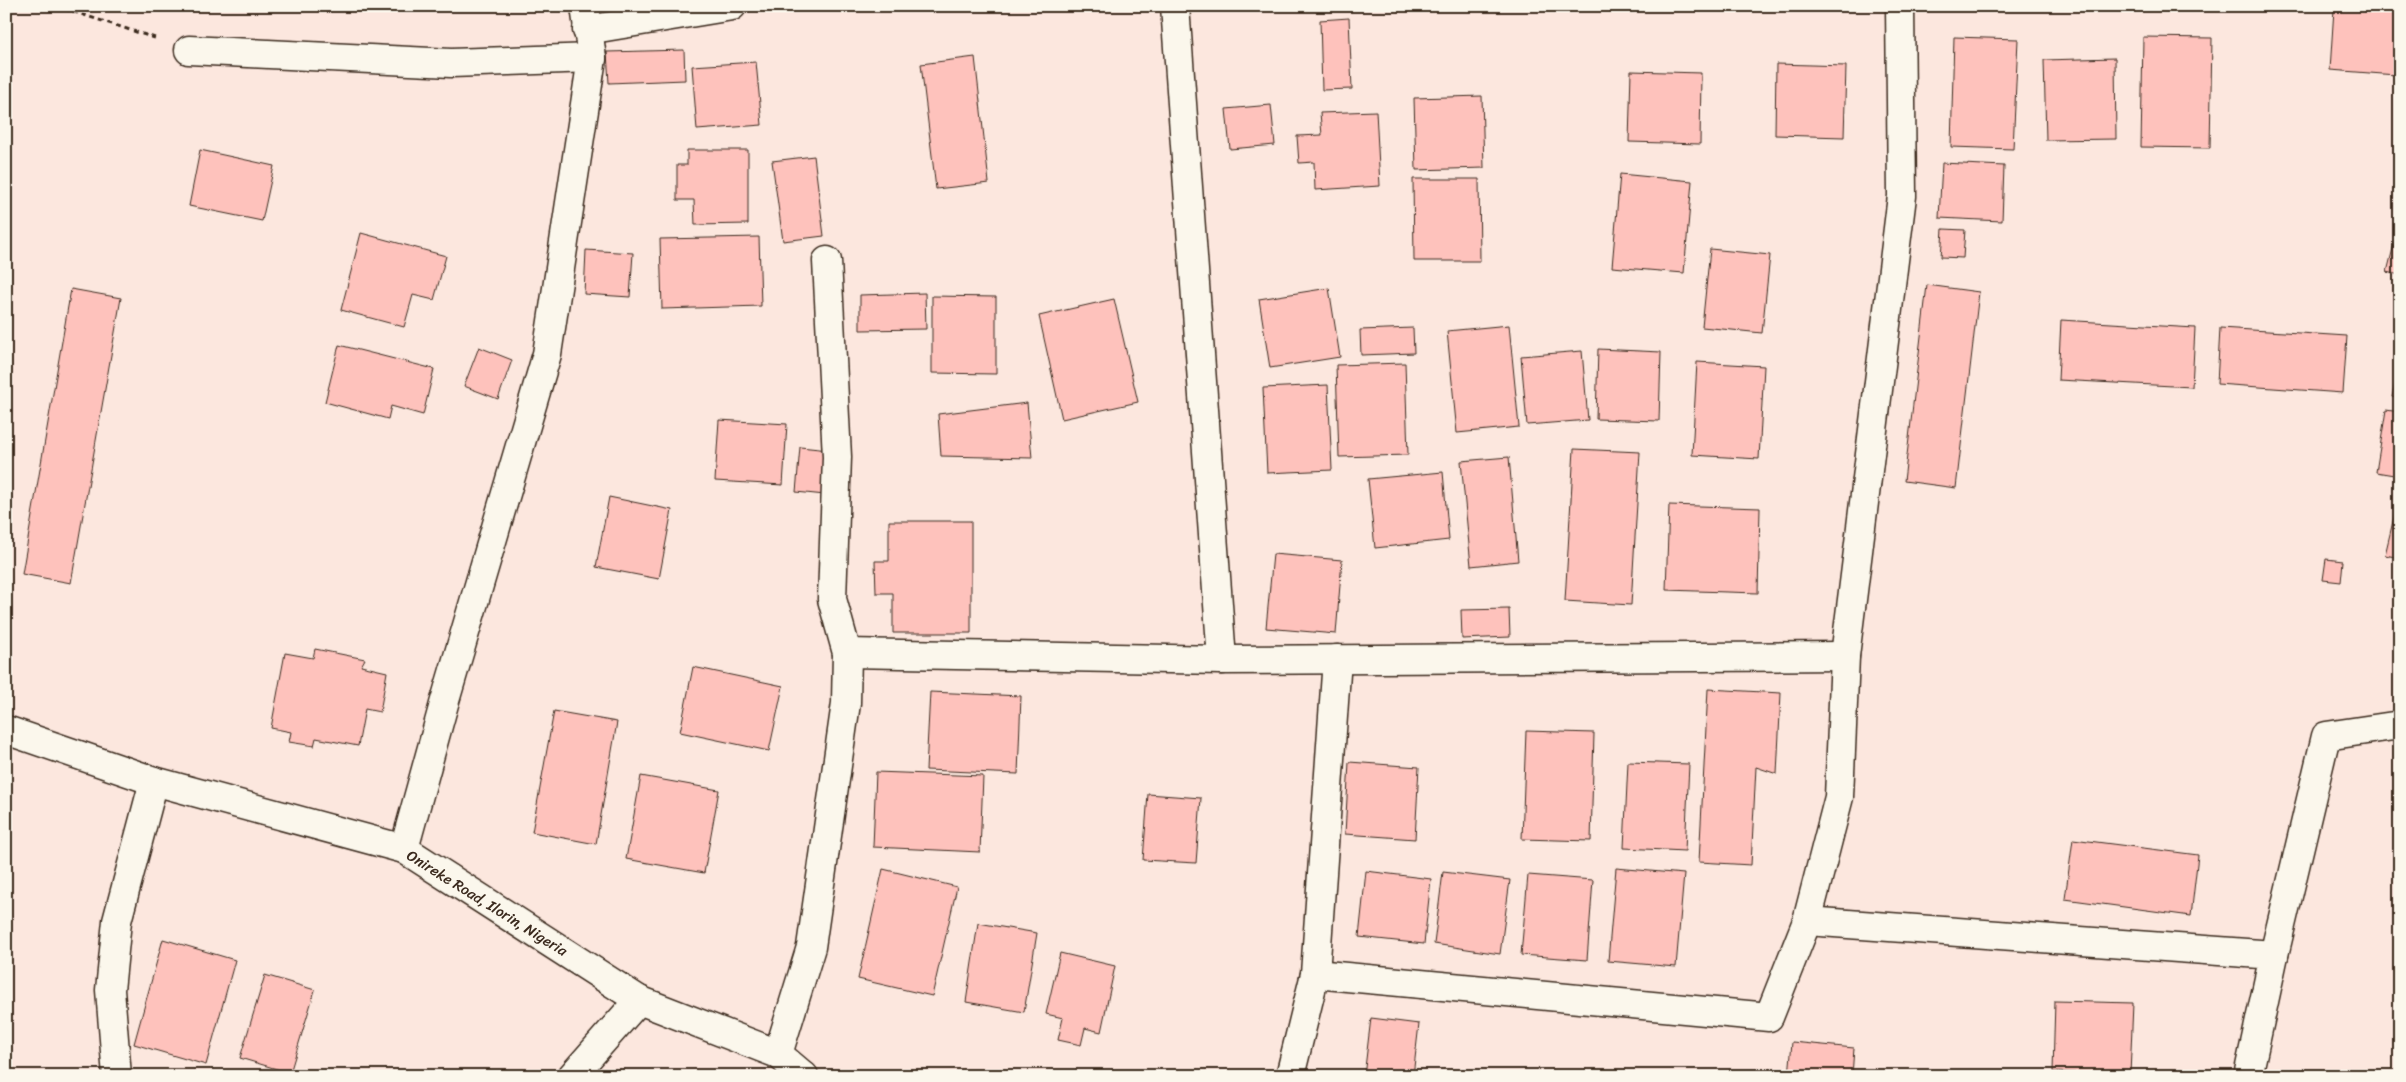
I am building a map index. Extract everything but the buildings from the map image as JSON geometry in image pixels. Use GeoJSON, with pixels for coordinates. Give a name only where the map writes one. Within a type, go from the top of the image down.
{"type":"FeatureCollection","features":[{"type":"Feature","properties":{"kind":"street"},"geometry":{"type":"LineString","coordinates":[[404,849],[444,704],[547,354],[592,58],[586,18],[732,6]]}},
{"type":"Feature","properties":{"kind":"street"},"geometry":{"type":"LineString","coordinates":[[1175,6],[1222,660]]}},
{"type":"Feature","properties":{"kind":"street"},"geometry":{"type":"LineString","coordinates":[[1315,974],[1769,1017],[1808,921],[1839,797],[1845,656],[1902,196],[1900,6]]}},
{"type":"Feature","properties":{"kind":"street"},"geometry":{"type":"LineString","coordinates":[[189,50],[451,62],[592,58]]}},
{"type":"Feature","properties":{"kind":"street"},"geometry":{"type":"LineString","coordinates":[[778,1054],[811,947],[846,703],[847,653],[832,599],[837,457],[827,261]]}},
{"type":"Feature","properties":{"kind":"street"},"geometry":{"type":"LineString","coordinates":[[847,653],[1222,660],[1845,656]]}},
{"type":"Feature","properties":{"kind":"street"},"geometry":{"type":"LineString","coordinates":[[1290,1076],[1315,974],[1337,659]]}},
{"type":"Feature","properties":{"kind":"street"},"geometry":{"type":"LineString","coordinates":[[2248,1076],[2274,954],[2326,736],[2400,725]]}},
{"type":"Feature","properties":{"kind":"street","name":"Onireke Road, Ilorin, Nigeria"},"geometry":{"type":"LineString","coordinates":[[6,730],[154,781],[404,849],[640,1000],[778,1054],[804,1076]]}},
{"type":"Feature","properties":{"kind":"street"},"geometry":{"type":"LineString","coordinates":[[117,1076],[110,990],[117,921],[154,781]]}},
{"type":"Feature","properties":{"kind":"street"},"geometry":{"type":"LineString","coordinates":[[1808,921],[2274,954]]}},
{"type":"Feature","properties":{"kind":"street"},"geometry":{"type":"LineString","coordinates":[[572,1076],[640,1000]]}},
{"type":"Feature","properties":{"kind":"path"},"geometry":{"type":"LineString","coordinates":[[56,6],[189,50]]}}]}
